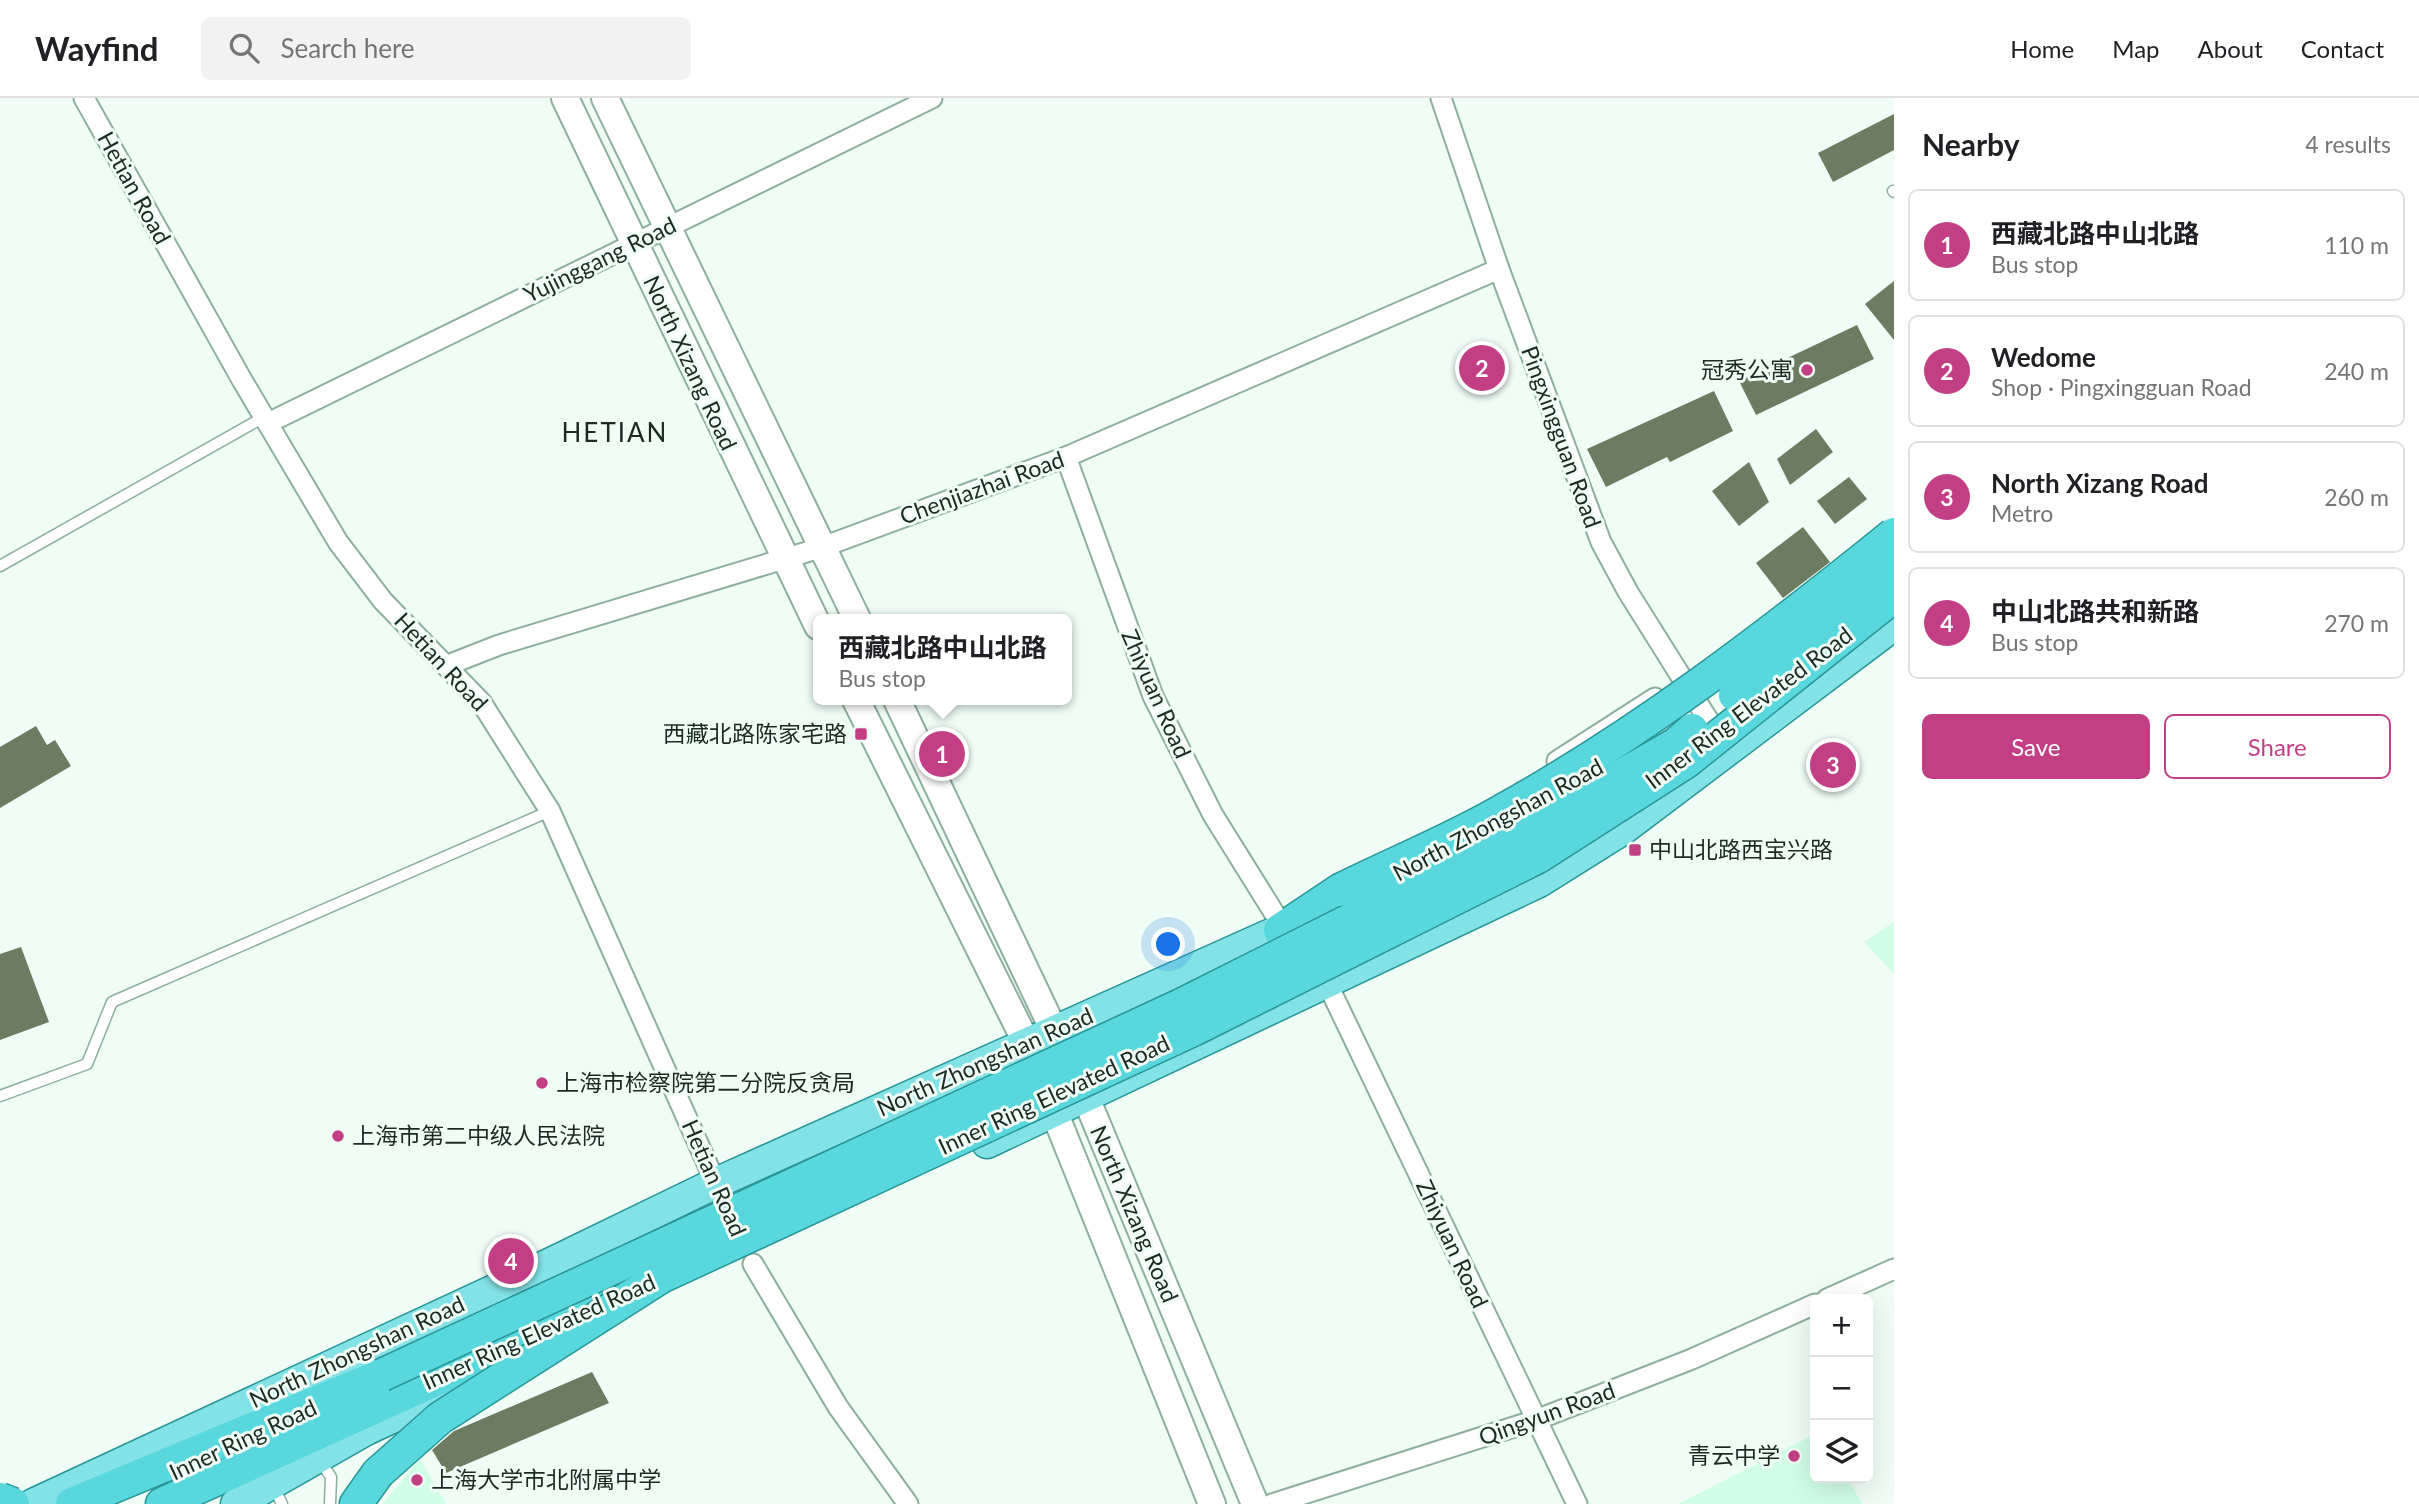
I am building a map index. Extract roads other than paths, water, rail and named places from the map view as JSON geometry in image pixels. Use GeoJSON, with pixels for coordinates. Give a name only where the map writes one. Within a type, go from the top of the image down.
{"type":"FeatureCollection","features":[{"type":"Feature","properties":{"kind":"highway"},"geometry":{"type":"LineString","coordinates":[[1278,923],[1497,814],[1602,751],[1703,684],[1894,534]]}},
{"type":"Feature","properties":{"kind":"highway","name":"Inner Ring Elevated Road"},"geometry":{"type":"LineString","coordinates":[[382,1375],[1181,1005],[1517,836],[1676,744],[1894,566]]}},
{"type":"Feature","properties":{"kind":"highway","name":"Inner Ring Elevated Road"},"geometry":{"type":"LineString","coordinates":[[162,1504],[1194,1030],[1538,857],[1686,762],[1894,596]]}},
{"type":"Feature","properties":{"kind":"highway"},"geometry":{"type":"LineString","coordinates":[[356,1504],[378,1473],[440,1418],[661,1277]]}},
{"type":"Feature","properties":{"kind":"highway"},"geometry":{"type":"LineString","coordinates":[[72,1504],[382,1375]]}},
{"type":"Feature","properties":{"kind":"highway","name":"Inner Ring Road"},"geometry":{"type":"LineString","coordinates":[[104,1504],[382,1375]]}},
{"type":"Feature","properties":{"kind":"highway"},"geometry":{"type":"LineString","coordinates":[[0,1500],[13,1504]]}},
{"type":"Feature","properties":{"kind":"main road","name":"North Xizang Road"},"geometry":{"type":"LineString","coordinates":[[565,98],[783,560],[813,617]]}},
{"type":"Feature","properties":{"kind":"main road","name":"North Xizang Road"},"geometry":{"type":"LineString","coordinates":[[604,98],[853,614]]}},
{"type":"Feature","properties":{"kind":"main road","name":"North Zhongshan Road"},"geometry":{"type":"LineString","coordinates":[[33,1504],[448,1309],[522,1277],[716,1183],[1509,819],[1608,763],[1691,693],[1825,605],[1894,545]]}},
{"type":"Feature","properties":{"kind":"main road"},"geometry":{"type":"LineString","coordinates":[[236,1504],[277,1494],[318,1457],[366,1430],[750,1259],[1539,882],[1622,830],[1728,753],[1894,625]]}},
{"type":"Feature","properties":{"kind":"main road","name":"North Xizang Road"},"geometry":{"type":"LineString","coordinates":[[859,705],[1039,1037],[1086,1098],[1255,1504]]}},
{"type":"Feature","properties":{"kind":"main road","name":"North Xizang Road"},"geometry":{"type":"LineString","coordinates":[[899,705],[1039,1037],[1054,1112],[1212,1504]]}},
{"type":"Feature","properties":{"kind":"main road"},"geometry":{"type":"LineString","coordinates":[[0,1500],[385,1327],[448,1309]]}},
{"type":"Feature","properties":{"kind":"street","name":"Hetian Road"},"geometry":{"type":"LineString","coordinates":[[84,98],[266,420],[351,561],[383,601],[481,702],[550,811],[750,1259],[838,1407],[908,1504]]}},
{"type":"Feature","properties":{"kind":"street","name":"Yujinggang Road"},"geometry":{"type":"LineString","coordinates":[[266,420],[633,242],[666,229],[932,98]]}},
{"type":"Feature","properties":{"kind":"street","name":"Pingxingguan Road"},"geometry":{"type":"LineString","coordinates":[[1441,98],[1499,269],[1601,542],[1728,753]]}},
{"type":"Feature","properties":{"kind":"street","name":"Chenjiazhai Road"},"geometry":{"type":"LineString","coordinates":[[448,665],[499,645],[820,548],[1066,457],[1499,269]]}},
{"type":"Feature","properties":{"kind":"street","name":"Zhiyuan Road"},"geometry":{"type":"LineString","coordinates":[[1066,457],[1153,696],[1213,815],[1278,923]]}},
{"type":"Feature","properties":{"kind":"street","name":"Zhiyuan Road"},"geometry":{"type":"LineString","coordinates":[[1328,983],[1577,1504]]}},
{"type":"Feature","properties":{"kind":"street"},"geometry":{"type":"LineString","coordinates":[[1838,1294],[1894,1269]]}},
{"type":"Feature","properties":{"kind":"street","name":"Qingyun Road"},"geometry":{"type":"LineString","coordinates":[[1272,1504],[1536,1420],[1692,1359],[1810,1306]]}},
{"type":"Feature","properties":{"kind":"lane"},"geometry":{"type":"LineString","coordinates":[[0,566],[266,420]]}},
{"type":"Feature","properties":{"kind":"lane"},"geometry":{"type":"LineString","coordinates":[[0,1096],[87,1064],[112,1002],[550,811]]}},
{"type":"Feature","properties":{"kind":"lane"},"geometry":{"type":"LineString","coordinates":[[318,1457],[331,1477],[330,1504]]}},
{"type":"Feature","properties":{"kind":"place","name":"Wedome"},"geometry":{"type":"Point","coordinates":[1482,368]}},
{"type":"Feature","properties":{"kind":"place","name":"冠秀公寓"},"geometry":{"type":"Point","coordinates":[1807,370]}},
{"type":"Feature","properties":{"kind":"place","name":"西藏北路陈家宅路"},"geometry":{"type":"Point","coordinates":[861,734]}},
{"type":"Feature","properties":{"kind":"place","name":"西藏北路中山北路"},"geometry":{"type":"Point","coordinates":[942,754]}},
{"type":"Feature","properties":{"kind":"place","name":"North Xizang Road"},"geometry":{"type":"Point","coordinates":[1833,765]}},
{"type":"Feature","properties":{"kind":"place","name":"中山北路西宝兴路"},"geometry":{"type":"Point","coordinates":[1635,850]}},
{"type":"Feature","properties":{"kind":"place","name":"上海市检察院第二分院反贪局"},"geometry":{"type":"Point","coordinates":[542,1083]}},
{"type":"Feature","properties":{"kind":"place","name":"上海市第二中级人民法院"},"geometry":{"type":"Point","coordinates":[338,1136]}},
{"type":"Feature","properties":{"kind":"place","name":"中山北路共和新路"},"geometry":{"type":"Point","coordinates":[511,1261]}},
{"type":"Feature","properties":{"kind":"place","name":"青云中学"},"geometry":{"type":"Point","coordinates":[1794,1456]}},
{"type":"Feature","properties":{"kind":"place","name":"上海大学市北附属中学"},"geometry":{"type":"Point","coordinates":[417,1480]}},
{"type":"Feature","properties":{"kind":"district","name":"HETIAN"},"geometry":{"type":"Point","coordinates":[615,433]}}]}
